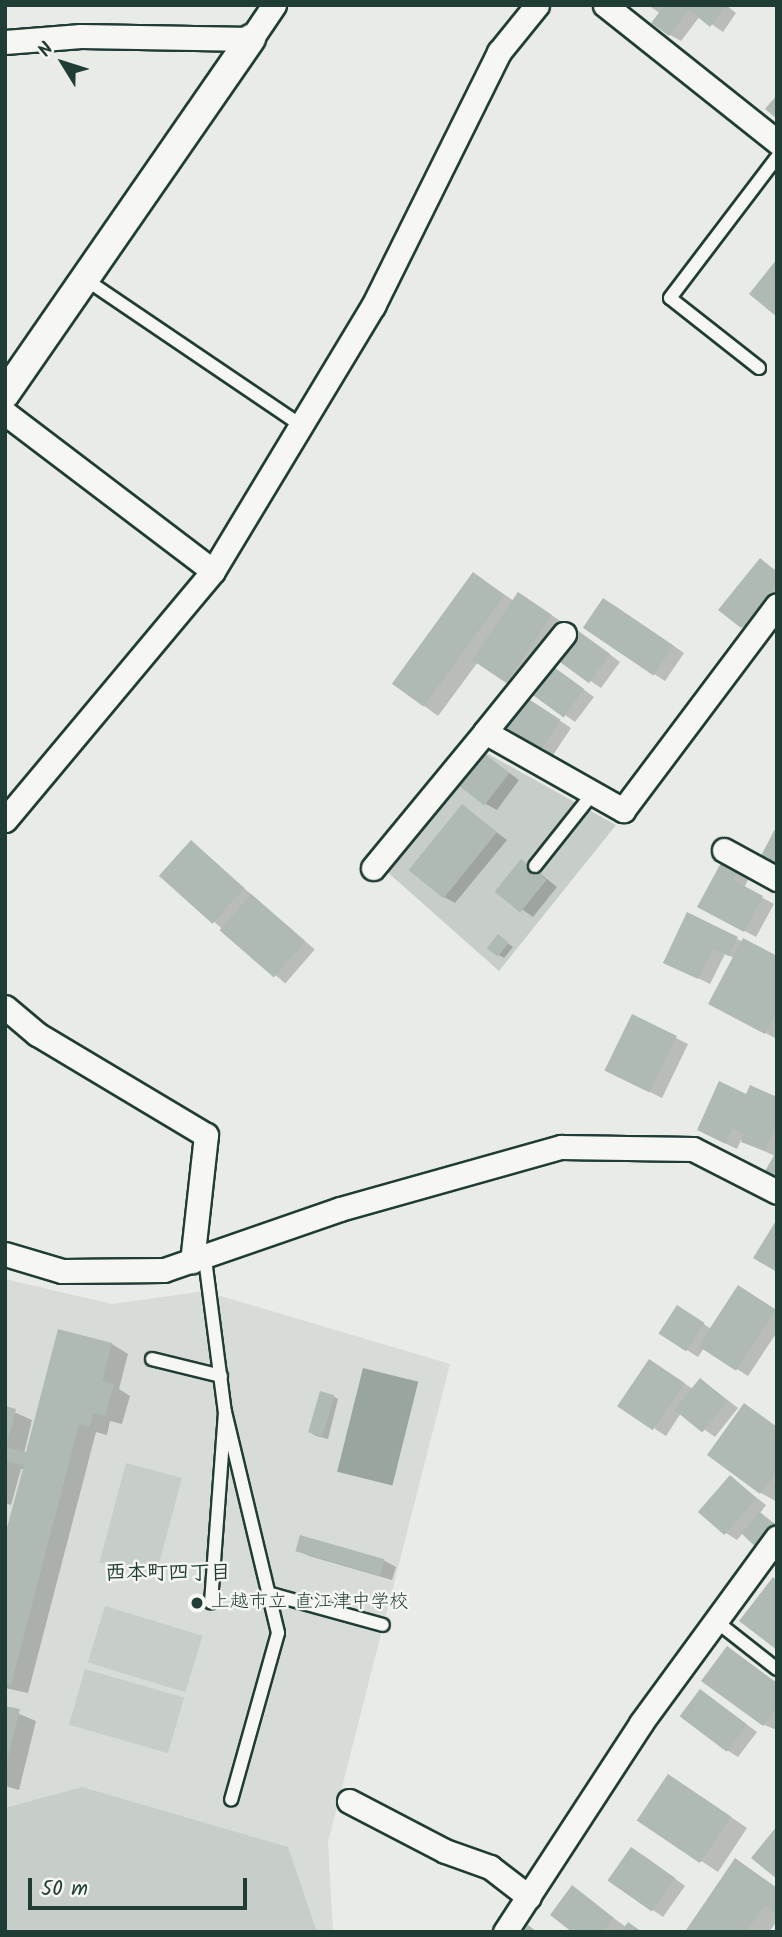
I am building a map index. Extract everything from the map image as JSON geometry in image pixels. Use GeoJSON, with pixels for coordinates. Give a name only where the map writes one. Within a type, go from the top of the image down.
{"type":"FeatureCollection","features":[{"type":"Feature","properties":{"kind":"street"},"geometry":{"type":"LineString","coordinates":[[5,394],[274,5]]}},
{"type":"Feature","properties":{"kind":"street"},"geometry":{"type":"LineString","coordinates":[[5,820],[213,571],[373,306],[499,52],[537,5]]}},
{"type":"Feature","properties":{"kind":"street"},"geometry":{"type":"LineString","coordinates":[[605,5],[777,142]]}},
{"type":"Feature","properties":{"kind":"street"},"geometry":{"type":"LineString","coordinates":[[5,42],[81,36],[251,39]]}},
{"type":"Feature","properties":{"kind":"street"},"geometry":{"type":"LineString","coordinates":[[5,413],[213,571]]}},
{"type":"Feature","properties":{"kind":"street"},"geometry":{"type":"LineString","coordinates":[[485,732],[623,810],[777,605]]}},
{"type":"Feature","properties":{"kind":"street"},"geometry":{"type":"LineString","coordinates":[[373,868],[564,634]]}},
{"type":"Feature","properties":{"kind":"street"},"geometry":{"type":"LineString","coordinates":[[724,849],[777,879]]}},
{"type":"Feature","properties":{"kind":"street"},"geometry":{"type":"LineString","coordinates":[[5,1007],[37,1034],[206,1135],[198,1260]]}},
{"type":"Feature","properties":{"kind":"street"},"geometry":{"type":"LineString","coordinates":[[5,1254],[62,1271],[150,1271],[198,1260],[340,1209],[561,1147],[693,1149],[777,1192]]}},
{"type":"Feature","properties":{"kind":"street"},"geometry":{"type":"LineString","coordinates":[[505,1932],[642,1723],[777,1537]]}},
{"type":"Feature","properties":{"kind":"street"},"geometry":{"type":"LineString","coordinates":[[349,1801],[444,1851],[490,1867],[528,1897]]}},
{"type":"Feature","properties":{"kind":"lane"},"geometry":{"type":"LineString","coordinates":[[759,368],[670,298],[777,157]]}},
{"type":"Feature","properties":{"kind":"lane"},"geometry":{"type":"LineString","coordinates":[[85,279],[301,425]]}},
{"type":"Feature","properties":{"kind":"lane"},"geometry":{"type":"LineString","coordinates":[[536,866],[593,793]]}},
{"type":"Feature","properties":{"kind":"lane"},"geometry":{"type":"LineString","coordinates":[[198,1260],[221,1376],[225,1412],[278,1633],[231,1800]]}},
{"type":"Feature","properties":{"kind":"lane"},"geometry":{"type":"LineString","coordinates":[[152,1359],[221,1376]]}},
{"type":"Feature","properties":{"kind":"lane"},"geometry":{"type":"LineString","coordinates":[[211,1602],[225,1412]]}},
{"type":"Feature","properties":{"kind":"lane"},"geometry":{"type":"LineString","coordinates":[[267,1593],[383,1625]]}},
{"type":"Feature","properties":{"kind":"lane"},"geometry":{"type":"LineString","coordinates":[[717,1622],[777,1669]]}},
{"type":"Feature","properties":{"kind":"shaded area"},"geometry":{"type":"Polygon","coordinates":[[[481,750],[616,825],[499,971],[384,869],[481,750]]]}},
{"type":"Feature","properties":{"kind":"shaded area","name":"上越市立 直江津中学校"},"geometry":{"type":"Polygon","coordinates":[[[5,1279],[112,1304],[204,1291],[450,1364],[328,1842],[333,1932],[5,1932],[5,1279]]]}},
{"type":"Feature","properties":{"kind":"shaded area"},"geometry":{"type":"Polygon","coordinates":[[[363,1368],[418,1382],[392,1486],[337,1472],[363,1368]]]}},
{"type":"Feature","properties":{"kind":"shaded area"},"geometry":{"type":"Polygon","coordinates":[[[126,1463],[182,1478],[155,1578],[99,1562],[126,1463]]]}},
{"type":"Feature","properties":{"kind":"shaded area"},"geometry":{"type":"Polygon","coordinates":[[[105,1606],[203,1636],[185,1692],[88,1662],[105,1606]]]}},
{"type":"Feature","properties":{"kind":"shaded area"},"geometry":{"type":"Polygon","coordinates":[[[85,1669],[184,1697],[168,1753],[69,1725],[85,1669]]]}},
{"type":"Feature","properties":{"kind":"shaded area"},"geometry":{"type":"Polygon","coordinates":[[[82,1787],[288,1847],[317,1932],[5,1932],[5,1808],[82,1787]]]}},
{"type":"Feature","properties":{"kind":"building"},"geometry":{"type":"Polygon","coordinates":[[[665,5],[727,5],[710,27],[689,10],[669,36],[651,23],[665,5]]]}},
{"type":"Feature","properties":{"kind":"building"},"geometry":{"type":"Polygon","coordinates":[[[777,95],[777,119],[765,109],[777,95]]]}},
{"type":"Feature","properties":{"kind":"building"},"geometry":{"type":"Polygon","coordinates":[[[777,259],[777,317],[749,294],[777,259]]]}},
{"type":"Feature","properties":{"kind":"building"},"geometry":{"type":"Polygon","coordinates":[[[760,558],[777,572],[777,583],[741,628],[718,610],[760,558]]]}},
{"type":"Feature","properties":{"kind":"building"},"geometry":{"type":"Polygon","coordinates":[[[473,572],[505,595],[423,707],[392,684],[473,572]]]}},
{"type":"Feature","properties":{"kind":"building"},"geometry":{"type":"Polygon","coordinates":[[[518,592],[552,615],[506,683],[472,660],[518,592]]]}},
{"type":"Feature","properties":{"kind":"building"},"geometry":{"type":"Polygon","coordinates":[[[603,598],[673,646],[653,675],[583,628],[603,598]]]}},
{"type":"Feature","properties":{"kind":"building"},"geometry":{"type":"Polygon","coordinates":[[[577,630],[610,654],[589,683],[556,659],[577,630]]]}},
{"type":"Feature","properties":{"kind":"building"},"geometry":{"type":"Polygon","coordinates":[[[551,665],[584,689],[564,717],[530,693],[551,665]]]}},
{"type":"Feature","properties":{"kind":"building"},"geometry":{"type":"Polygon","coordinates":[[[527,698],[561,720],[541,750],[507,728],[527,698]]]}},
{"type":"Feature","properties":{"kind":"building"},"geometry":{"type":"Polygon","coordinates":[[[485,754],[509,773],[484,805],[460,786],[485,754]]]}},
{"type":"Feature","properties":{"kind":"building"},"geometry":{"type":"Polygon","coordinates":[[[462,804],[497,832],[443,898],[409,870],[462,804]]]}},
{"type":"Feature","properties":{"kind":"building"},"geometry":{"type":"Polygon","coordinates":[[[777,825],[777,864],[761,856],[777,825]]]}},
{"type":"Feature","properties":{"kind":"building"},"geometry":{"type":"Polygon","coordinates":[[[191,840],[245,888],[212,924],[159,876],[191,840]]]}},
{"type":"Feature","properties":{"kind":"building"},"geometry":{"type":"Polygon","coordinates":[[[521,859],[547,880],[520,912],[495,892],[521,859]]]}},
{"type":"Feature","properties":{"kind":"building"},"geometry":{"type":"Polygon","coordinates":[[[722,861],[739,870],[733,880],[763,896],[744,932],[697,907],[722,861]]]}},
{"type":"Feature","properties":{"kind":"building"},"geometry":{"type":"Polygon","coordinates":[[[251,894],[305,941],[274,977],[220,930],[251,894]]]}},
{"type":"Feature","properties":{"kind":"building"},"geometry":{"type":"Polygon","coordinates":[[[687,912],[738,937],[729,956],[713,949],[698,979],[663,963],[687,912]]]}},
{"type":"Feature","properties":{"kind":"building"},"geometry":{"type":"Polygon","coordinates":[[[498,934],[509,943],[498,957],[487,948],[498,934]]]}},
{"type":"Feature","properties":{"kind":"building"},"geometry":{"type":"Polygon","coordinates":[[[743,938],[777,956],[777,1020],[773,1018],[765,1034],[708,1004],[743,938]]]}},
{"type":"Feature","properties":{"kind":"building"},"geometry":{"type":"Polygon","coordinates":[[[632,1014],[677,1036],[649,1093],[604,1071],[632,1014]]]}},
{"type":"Feature","properties":{"kind":"building"},"geometry":{"type":"Polygon","coordinates":[[[719,1081],[746,1094],[750,1085],[777,1097],[777,1122],[765,1151],[741,1142],[744,1134],[732,1128],[726,1144],[697,1130],[719,1081]]]}},
{"type":"Feature","properties":{"kind":"building"},"geometry":{"type":"Polygon","coordinates":[[[777,1150],[777,1180],[764,1173],[777,1150]]]}},
{"type":"Feature","properties":{"kind":"building"},"geometry":{"type":"Polygon","coordinates":[[[777,1219],[777,1272],[753,1258],[777,1219]]]}},
{"type":"Feature","properties":{"kind":"building"},"geometry":{"type":"Polygon","coordinates":[[[738,1285],[776,1310],[736,1371],[698,1346],[738,1285]]]}},
{"type":"Feature","properties":{"kind":"building"},"geometry":{"type":"Polygon","coordinates":[[[677,1305],[705,1323],[686,1351],[658,1334],[677,1305]]]}},
{"type":"Feature","properties":{"kind":"building"},"geometry":{"type":"Polygon","coordinates":[[[58,1329],[112,1343],[102,1381],[114,1384],[105,1416],[93,1413],[90,1427],[79,1424],[11,1685],[5,1684],[5,1535],[24,1465],[5,1461],[5,1406],[16,1409],[6,1447],[26,1452],[58,1329]]]}},
{"type":"Feature","properties":{"kind":"building"},"geometry":{"type":"Polygon","coordinates":[[[649,1359],[685,1383],[653,1430],[617,1406],[649,1359]]]}},
{"type":"Feature","properties":{"kind":"building"},"geometry":{"type":"Polygon","coordinates":[[[700,1378],[728,1401],[702,1433],[674,1410],[700,1378]]]}},
{"type":"Feature","properties":{"kind":"building"},"geometry":{"type":"Polygon","coordinates":[[[320,1391],[334,1395],[323,1436],[308,1432],[320,1391]]]}},
{"type":"Feature","properties":{"kind":"building"},"geometry":{"type":"Polygon","coordinates":[[[744,1403],[777,1427],[777,1471],[760,1494],[707,1455],[744,1403]]]}},
{"type":"Feature","properties":{"kind":"building"},"geometry":{"type":"Polygon","coordinates":[[[730,1475],[756,1498],[724,1535],[698,1512],[730,1475]]]}},
{"type":"Feature","properties":{"kind":"building"},"geometry":{"type":"Polygon","coordinates":[[[760,1512],[777,1527],[765,1556],[741,1533],[760,1512]]]}},
{"type":"Feature","properties":{"kind":"building"},"geometry":{"type":"Polygon","coordinates":[[[300,1535],[385,1559],[380,1576],[295,1551],[300,1535]]]}},
{"type":"Feature","properties":{"kind":"building"},"geometry":{"type":"Polygon","coordinates":[[[773,1577],[777,1581],[777,1650],[739,1621],[773,1577]]]}},
{"type":"Feature","properties":{"kind":"building"},"geometry":{"type":"Polygon","coordinates":[[[727,1646],[777,1683],[777,1708],[763,1726],[701,1681],[727,1646]]]}},
{"type":"Feature","properties":{"kind":"building"},"geometry":{"type":"Polygon","coordinates":[[[700,1689],[747,1725],[727,1752],[680,1716],[700,1689]]]}},
{"type":"Feature","properties":{"kind":"building"},"geometry":{"type":"Polygon","coordinates":[[[5,1706],[20,1709],[6,1765],[5,1765],[5,1706]]]}},
{"type":"Feature","properties":{"kind":"building"},"geometry":{"type":"Polygon","coordinates":[[[668,1774],[731,1816],[700,1863],[637,1820],[668,1774]]]}},
{"type":"Feature","properties":{"kind":"building"},"geometry":{"type":"Polygon","coordinates":[[[777,1826],[777,1879],[751,1858],[777,1826]]]}},
{"type":"Feature","properties":{"kind":"building"},"geometry":{"type":"Polygon","coordinates":[[[631,1847],[675,1878],[652,1912],[607,1881],[631,1847]]]}},
{"type":"Feature","properties":{"kind":"building"},"geometry":{"type":"Polygon","coordinates":[[[735,1858],[777,1888],[777,1914],[765,1905],[746,1932],[685,1932],[735,1858]]]}},
{"type":"Feature","properties":{"kind":"building"},"geometry":{"type":"Polygon","coordinates":[[[572,1885],[614,1918],[603,1932],[572,1932],[550,1915],[572,1885]]]}},
{"type":"Feature","properties":{"kind":"building"},"geometry":{"type":"Polygon","coordinates":[[[628,1922],[642,1932],[621,1932],[628,1922]]]}},
{"type":"Feature","properties":{"kind":"building"},"geometry":{"type":"Polygon","coordinates":[[[528,1925],[537,1932],[523,1932],[528,1925]]]}},
{"type":"Feature","properties":{"kind":"place","name":"上越市立 直江津中学校"},"geometry":{"type":"Point","coordinates":[197,1603]}},
{"type":"Feature","properties":{"kind":"district","name":"西本町四丁目"},"geometry":{"type":"Point","coordinates":[168,1574]}}]}
